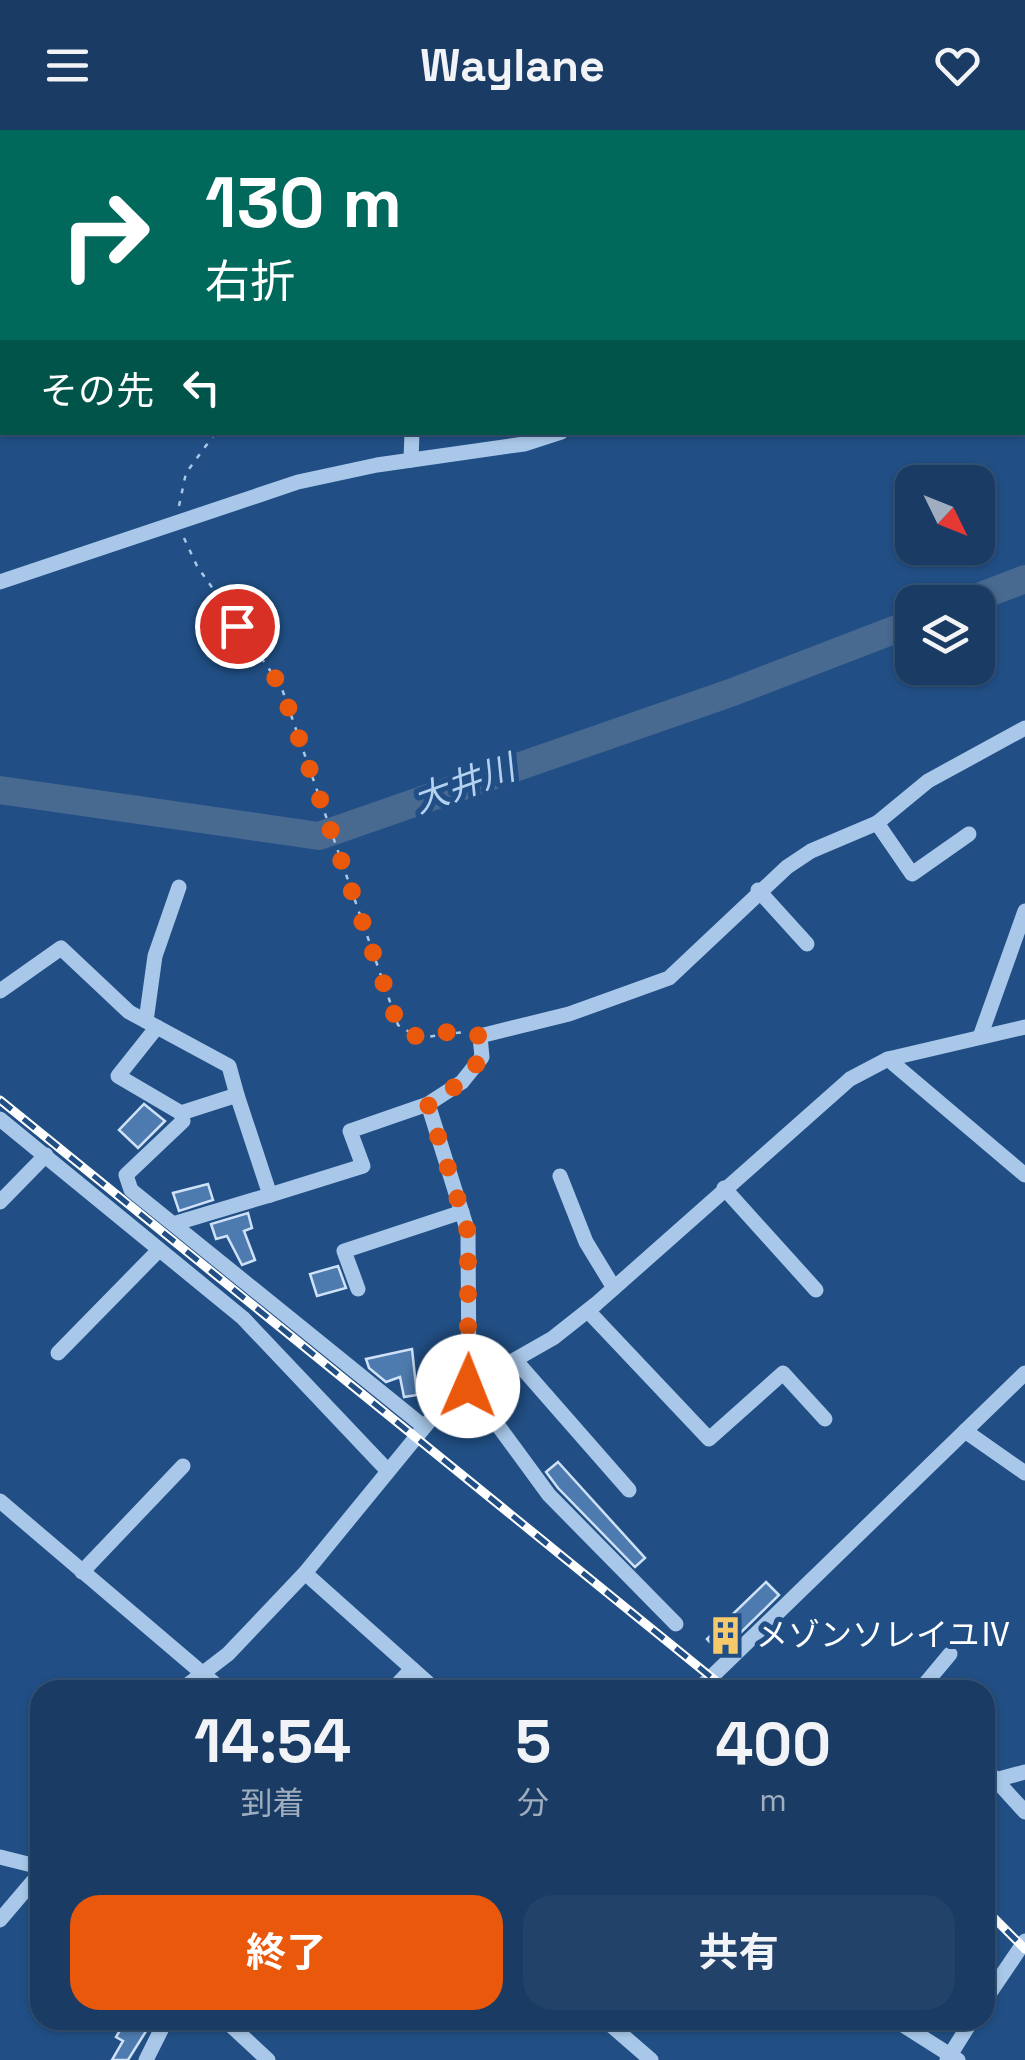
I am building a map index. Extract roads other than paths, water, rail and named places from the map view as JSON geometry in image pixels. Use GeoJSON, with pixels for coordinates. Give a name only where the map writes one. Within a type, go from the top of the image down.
{"type":"FeatureCollection","features":[{"type":"Feature","properties":{"kind":"street"},"geometry":{"type":"LineString","coordinates":[[411,460],[412,435]]}},
{"type":"Feature","properties":{"kind":"street"},"geometry":{"type":"LineString","coordinates":[[0,582],[298,482],[524,444],[552,435]]}},
{"type":"Feature","properties":{"kind":"street"},"geometry":{"type":"LineString","coordinates":[[173,1224],[363,1166],[350,1131],[428,1104],[462,1082],[482,1057],[480,1036],[569,1014],[669,978],[758,890],[811,850],[877,823],[928,781],[1025,728]]}},
{"type":"Feature","properties":{"kind":"street"},"geometry":{"type":"LineString","coordinates":[[877,823],[912,874],[969,834]]}},
{"type":"Feature","properties":{"kind":"street"},"geometry":{"type":"LineString","coordinates":[[179,887],[155,956],[151,1024],[118,1076],[181,1112],[237,1095]]}},
{"type":"Feature","properties":{"kind":"street"},"geometry":{"type":"LineString","coordinates":[[758,890],[807,944]]}},
{"type":"Feature","properties":{"kind":"street"},"geometry":{"type":"LineString","coordinates":[[980,1038],[1025,912]]}},
{"type":"Feature","properties":{"kind":"street"},"geometry":{"type":"LineString","coordinates":[[0,990],[61,948],[129,1012],[228,1066],[270,1195]]}},
{"type":"Feature","properties":{"kind":"street"},"geometry":{"type":"LineString","coordinates":[[191,1680],[228,1654],[305,1573],[449,1398],[516,1361],[588,1311],[802,1118],[850,1080],[888,1058],[1025,1027]]}},
{"type":"Feature","properties":{"kind":"street"},"geometry":{"type":"LineString","coordinates":[[888,1058],[1025,1175]]}},
{"type":"Feature","properties":{"kind":"street"},"geometry":{"type":"LineString","coordinates":[[428,1104],[468,1232],[468,1386],[549,1495],[676,1624]]}},
{"type":"Feature","properties":{"kind":"street"},"geometry":{"type":"LineString","coordinates":[[181,1112],[183,1121],[126,1175],[131,1190],[423,1426]]}},
{"type":"Feature","properties":{"kind":"street"},"geometry":{"type":"LineString","coordinates":[[0,1119],[243,1318],[332,1417],[387,1470]]}},
{"type":"Feature","properties":{"kind":"street"},"geometry":{"type":"LineString","coordinates":[[0,1202],[46,1155]]}},
{"type":"Feature","properties":{"kind":"street"},"geometry":{"type":"LineString","coordinates":[[560,1176],[586,1242],[614,1288]]}},
{"type":"Feature","properties":{"kind":"street"},"geometry":{"type":"LineString","coordinates":[[724,1188],[816,1290]]}},
{"type":"Feature","properties":{"kind":"street"},"geometry":{"type":"LineString","coordinates":[[358,1289],[344,1251],[462,1212]]}},
{"type":"Feature","properties":{"kind":"street"},"geometry":{"type":"LineString","coordinates":[[58,1353],[158,1251]]}},
{"type":"Feature","properties":{"kind":"street"},"geometry":{"type":"LineString","coordinates":[[588,1311],[709,1440],[783,1372],[825,1418]]}},
{"type":"Feature","properties":{"kind":"street"},"geometry":{"type":"LineString","coordinates":[[516,1361],[628,1490]]}},
{"type":"Feature","properties":{"kind":"street"},"geometry":{"type":"LineString","coordinates":[[708,1680],[1025,1372]]}},
{"type":"Feature","properties":{"kind":"street"},"geometry":{"type":"LineString","coordinates":[[964,1431],[1025,1472]]}},
{"type":"Feature","properties":{"kind":"street"},"geometry":{"type":"LineString","coordinates":[[82,1572],[183,1466]]}},
{"type":"Feature","properties":{"kind":"street"},"geometry":{"type":"LineString","coordinates":[[0,1501],[210,1680]]}},
{"type":"Feature","properties":{"kind":"street"},"geometry":{"type":"LineString","coordinates":[[305,1573],[425,1680]]}},
{"type":"Feature","properties":{"kind":"street"},"geometry":{"type":"LineString","coordinates":[[928,1680],[950,1654]]}},
{"type":"Feature","properties":{"kind":"street"},"geometry":{"type":"LineString","coordinates":[[402,1680],[412,1669]]}},
{"type":"Feature","properties":{"kind":"street"},"geometry":{"type":"LineString","coordinates":[[995,1778],[1025,1772]]}},
{"type":"Feature","properties":{"kind":"street"},"geometry":{"type":"LineString","coordinates":[[995,1785],[1025,1812]]}},
{"type":"Feature","properties":{"kind":"street"},"geometry":{"type":"LineString","coordinates":[[0,1857],[30,1867]]}},
{"type":"Feature","properties":{"kind":"street"},"geometry":{"type":"LineString","coordinates":[[0,1920],[30,1882]]}},
{"type":"Feature","properties":{"kind":"street"},"geometry":{"type":"LineString","coordinates":[[995,1985],[1025,1941]]}},
{"type":"Feature","properties":{"kind":"street"},"geometry":{"type":"LineString","coordinates":[[146,2060],[161,2030]]}},
{"type":"Feature","properties":{"kind":"street"},"geometry":{"type":"LineString","coordinates":[[235,2030],[268,2060]]}},
{"type":"Feature","properties":{"kind":"street"},"geometry":{"type":"LineString","coordinates":[[619,2030],[633,2054],[651,2060]]}},
{"type":"Feature","properties":{"kind":"street"},"geometry":{"type":"LineString","coordinates":[[910,2030],[952,2058],[967,2030]]}},
{"type":"Feature","properties":{"kind":"waterway","name":"大井川"},"geometry":{"type":"LineString","coordinates":[[995,590],[1025,579]]}},
{"type":"Feature","properties":{"kind":"waterway","name":"大井川"},"geometry":{"type":"LineString","coordinates":[[0,790],[319,836],[733,692],[895,630]]}},
{"type":"Feature","properties":{"kind":"railway"},"geometry":{"type":"LineString","coordinates":[[0,1100],[715,1680]]}},
{"type":"Feature","properties":{"kind":"railway"},"geometry":{"type":"LineString","coordinates":[[995,1919],[1025,1949]]}},
{"type":"Feature","properties":{"kind":"place","name":"メゾンソレイユⅣ"},"geometry":{"type":"Point","coordinates":[726,1635]}}]}
